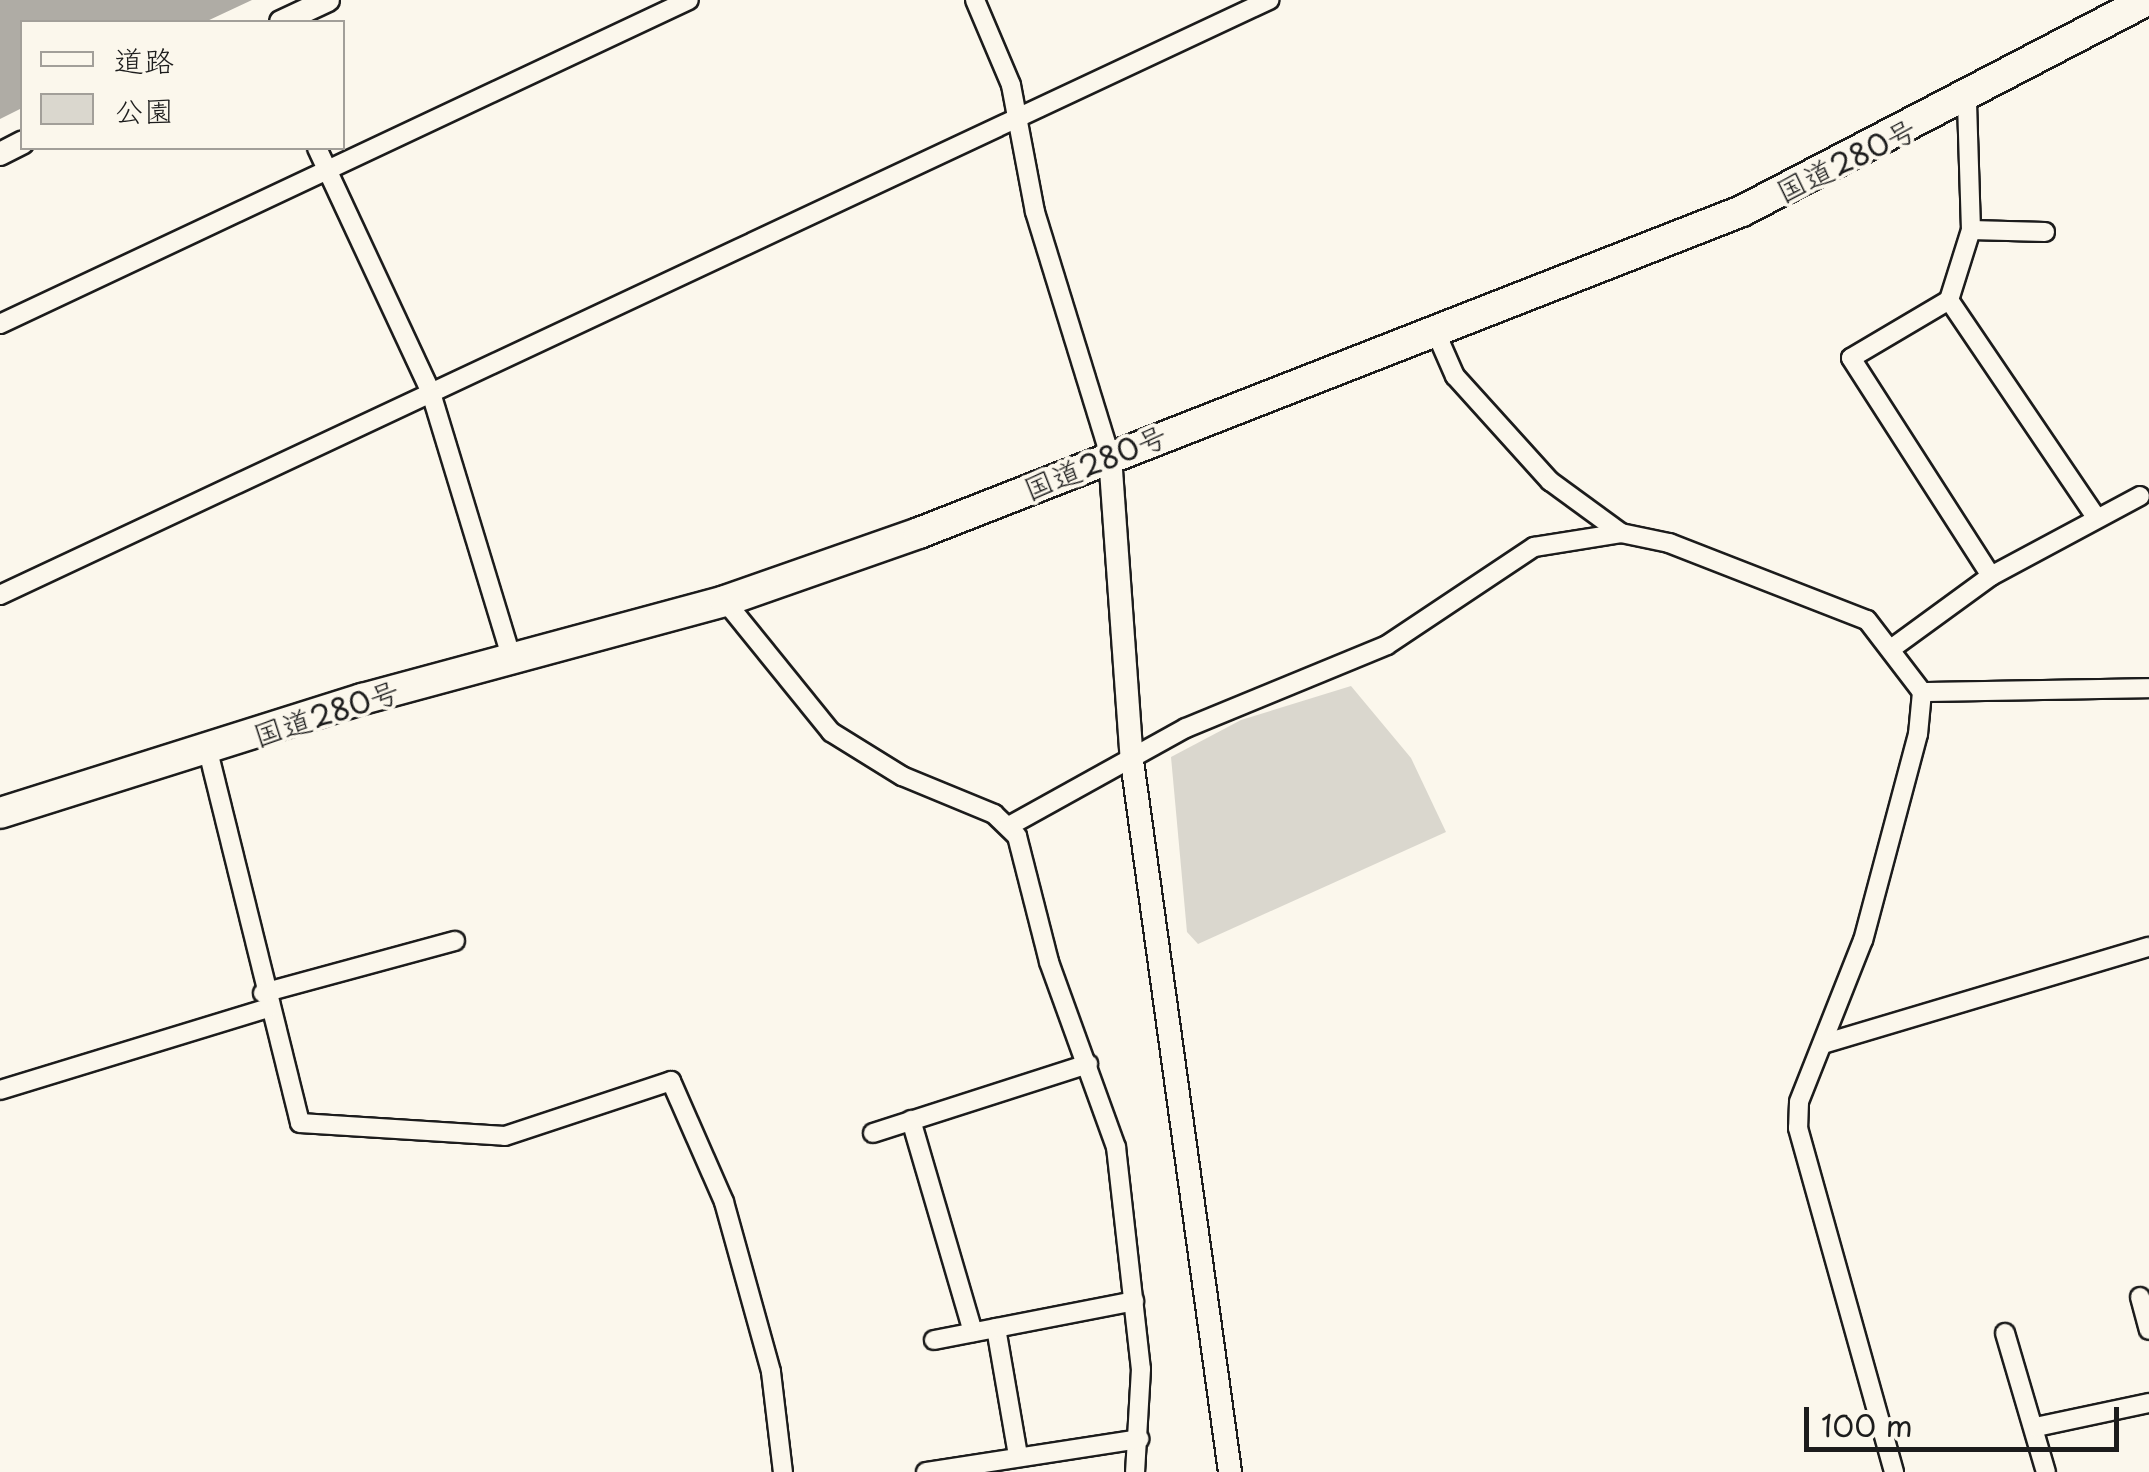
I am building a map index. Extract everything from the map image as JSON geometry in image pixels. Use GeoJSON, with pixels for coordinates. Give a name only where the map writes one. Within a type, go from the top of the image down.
{"type":"FeatureCollection","features":[{"type":"Feature","properties":{"kind":"highway","name":"国道280号"},"geometry":{"type":"LineString","coordinates":[[0,813],[511,657],[724,601],[1110,456],[1432,325],[1742,211],[1967,100],[2147,0]]}},
{"type":"Feature","properties":{"kind":"street"},"geometry":{"type":"LineString","coordinates":[[284,20],[328,0]]}},
{"type":"Feature","properties":{"kind":"street"},"geometry":{"type":"LineString","coordinates":[[0,324],[689,0]]}},
{"type":"Feature","properties":{"kind":"street"},"geometry":{"type":"LineString","coordinates":[[974,0],[1018,116],[1035,212],[1110,456],[1132,761],[1230,1472]]}},
{"type":"Feature","properties":{"kind":"street"},"geometry":{"type":"LineString","coordinates":[[0,594],[1269,0]]}},
{"type":"Feature","properties":{"kind":"street"},"geometry":{"type":"LineString","coordinates":[[1967,100],[1971,230],[1949,300],[1851,358],[1991,576]]}},
{"type":"Feature","properties":{"kind":"street"},"geometry":{"type":"LineString","coordinates":[[318,150],[431,393],[511,657]]}},
{"type":"Feature","properties":{"kind":"street"},"geometry":{"type":"LineString","coordinates":[[1971,230],[2046,232]]}},
{"type":"Feature","properties":{"kind":"street"},"geometry":{"type":"LineString","coordinates":[[1949,300],[2096,516]]}},
{"type":"Feature","properties":{"kind":"street"},"geometry":{"type":"LineString","coordinates":[[1432,325],[1456,376],[1550,481],[1621,533],[1833,602],[1894,646],[1922,692],[1890,848],[1826,1043],[1799,1102],[1798,1128],[1894,1472]]}},
{"type":"Feature","properties":{"kind":"street"},"geometry":{"type":"LineString","coordinates":[[1894,646],[1991,576],[2096,516],[2140,496]]}},
{"type":"Feature","properties":{"kind":"street"},"geometry":{"type":"LineString","coordinates":[[1009,826],[1186,728],[1292,692],[1387,645],[1534,546],[1621,533]]}},
{"type":"Feature","properties":{"kind":"street"},"geometry":{"type":"LineString","coordinates":[[724,601],[856,752],[1009,826],[1116,1147],[1134,1301],[1138,1439],[1135,1472]]}},
{"type":"Feature","properties":{"kind":"street"},"geometry":{"type":"LineString","coordinates":[[1922,692],[2149,688]]}},
{"type":"Feature","properties":{"kind":"street"},"geometry":{"type":"LineString","coordinates":[[208,751],[266,1000],[300,1122],[505,1136],[670,1081],[724,1202],[771,1372],[783,1472]]}},
{"type":"Feature","properties":{"kind":"street"},"geometry":{"type":"LineString","coordinates":[[0,1090],[455,941]]}},
{"type":"Feature","properties":{"kind":"street"},"geometry":{"type":"LineString","coordinates":[[1826,1043],[2149,948]]}},
{"type":"Feature","properties":{"kind":"street"},"geometry":{"type":"LineString","coordinates":[[873,1133],[1088,1064]]}},
{"type":"Feature","properties":{"kind":"street"},"geometry":{"type":"LineString","coordinates":[[911,1120],[973,1332]]}},
{"type":"Feature","properties":{"kind":"street"},"geometry":{"type":"LineString","coordinates":[[2140,1298],[2149,1330]]}},
{"type":"Feature","properties":{"kind":"street"},"geometry":{"type":"LineString","coordinates":[[934,1340],[1134,1301]]}},
{"type":"Feature","properties":{"kind":"street"},"geometry":{"type":"LineString","coordinates":[[996,1328],[1018,1456]]}},
{"type":"Feature","properties":{"kind":"street"},"geometry":{"type":"LineString","coordinates":[[2005,1333],[2036,1427],[2046,1472]]}},
{"type":"Feature","properties":{"kind":"street"},"geometry":{"type":"LineString","coordinates":[[2036,1427],[2149,1404]]}},
{"type":"Feature","properties":{"kind":"street"},"geometry":{"type":"LineString","coordinates":[[926,1472],[1138,1439]]}},
{"type":"Feature","properties":{"kind":"green space"},"geometry":{"type":"Polygon","coordinates":[[[1351,686],[1411,758],[1446,832],[1198,944],[1187,932],[1171,757],[1241,720],[1351,686]]]}},
{"type":"Feature","properties":{"kind":"shaded area"},"geometry":{"type":"Polygon","coordinates":[[[0,0],[252,0],[209,20],[20,20],[20,109],[0,119],[0,0]]]}}]}
